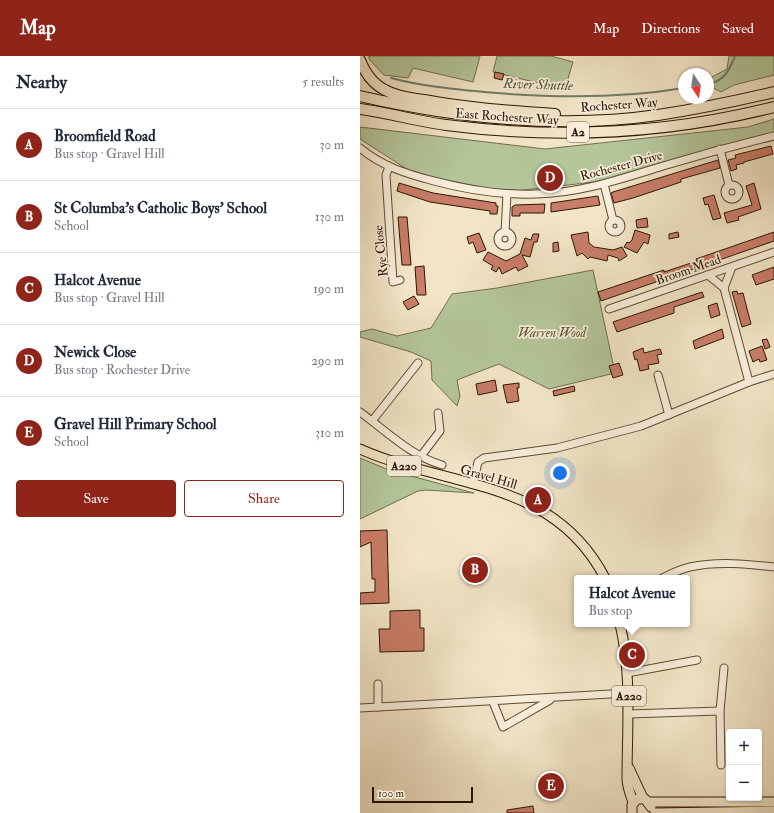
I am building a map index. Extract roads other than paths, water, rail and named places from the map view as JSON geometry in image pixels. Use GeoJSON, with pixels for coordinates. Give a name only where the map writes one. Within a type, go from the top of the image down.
{"type":"FeatureCollection","features":[{"type":"Feature","properties":{"kind":"highway"},"geometry":{"type":"LineString","coordinates":[[360,60],[364,70],[375,84],[385,90],[396,95],[443,104],[555,114],[690,109]]}},
{"type":"Feature","properties":{"kind":"highway","name":"A2"},"geometry":{"type":"LineString","coordinates":[[690,109],[774,92]]}},
{"type":"Feature","properties":{"kind":"highway","name":"Rochester Way"},"geometry":{"type":"LineString","coordinates":[[360,96],[444,112],[535,120],[625,118],[658,115],[690,109]]}},
{"type":"Feature","properties":{"kind":"highway","name":"East Rochester Way"},"geometry":{"type":"LineString","coordinates":[[360,108],[445,124],[518,131],[562,132],[613,131],[658,127],[703,121],[774,107]]}},
{"type":"Feature","properties":{"kind":"main road","name":"Gravel Hill"},"geometry":{"type":"LineString","coordinates":[[360,449],[411,468],[473,484],[518,498],[552,516],[567,528],[593,556],[604,575]]}},
{"type":"Feature","properties":{"kind":"main road","name":"A220"},"geometry":{"type":"LineString","coordinates":[[620,627],[629,693],[629,768],[627,780],[633,803]]}},
{"type":"Feature","properties":{"kind":"main road","name":"A220"},"geometry":{"type":"LineString","coordinates":[[629,768],[646,800]]}},
{"type":"Feature","properties":{"kind":"main road"},"geometry":{"type":"LineString","coordinates":[[632,813],[631,808],[637,799],[774,802]]}},
{"type":"Feature","properties":{"kind":"main road"},"geometry":{"type":"LineString","coordinates":[[646,800],[651,808],[650,813]]}},
{"type":"Feature","properties":{"kind":"main road"},"geometry":{"type":"LineString","coordinates":[[655,813],[774,811]]}},
{"type":"Feature","properties":{"kind":"street","name":"Rochester Drive"},"geometry":{"type":"LineString","coordinates":[[360,148],[370,156],[390,167],[407,174],[452,186],[507,194],[537,194],[576,190],[604,184],[720,149],[774,136]]}},
{"type":"Feature","properties":{"kind":"street"},"geometry":{"type":"LineString","coordinates":[[720,149],[729,186]]}},
{"type":"Feature","properties":{"kind":"street","name":"Rye Close"},"geometry":{"type":"LineString","coordinates":[[390,167],[386,175],[392,282],[400,280]]}},
{"type":"Feature","properties":{"kind":"street"},"geometry":{"type":"LineString","coordinates":[[604,184],[613,220]]}},
{"type":"Feature","properties":{"kind":"street"},"geometry":{"type":"LineString","coordinates":[[505,232],[507,194]]}},
{"type":"Feature","properties":{"kind":"street","name":"Broom Mead"},"geometry":{"type":"LineString","coordinates":[[609,309],[774,252]]}},
{"type":"Feature","properties":{"kind":"street"},"geometry":{"type":"LineString","coordinates":[[732,267],[724,288],[749,382]]}},
{"type":"Feature","properties":{"kind":"street"},"geometry":{"type":"LineString","coordinates":[[708,275],[724,288]]}},
{"type":"Feature","properties":{"kind":"street"},"geometry":{"type":"LineString","coordinates":[[372,420],[418,363]]}},
{"type":"Feature","properties":{"kind":"street"},"geometry":{"type":"LineString","coordinates":[[473,484],[478,462],[484,458],[557,448],[641,426],[749,382],[774,374]]}},
{"type":"Feature","properties":{"kind":"street"},"geometry":{"type":"LineString","coordinates":[[658,375],[669,415]]}},
{"type":"Feature","properties":{"kind":"street"},"geometry":{"type":"LineString","coordinates":[[360,412],[421,456],[442,465]]}},
{"type":"Feature","properties":{"kind":"street"},"geometry":{"type":"LineString","coordinates":[[421,456],[440,431],[438,413]]}},
{"type":"Feature","properties":{"kind":"street"},"geometry":{"type":"LineString","coordinates":[[669,575],[680,570],[703,565],[730,564],[774,567]]}},
{"type":"Feature","properties":{"kind":"street"},"geometry":{"type":"LineString","coordinates":[[627,673],[697,660]]}},
{"type":"Feature","properties":{"kind":"street"},"geometry":{"type":"LineString","coordinates":[[721,765],[720,711],[724,668]]}},
{"type":"Feature","properties":{"kind":"street"},"geometry":{"type":"LineString","coordinates":[[378,684],[378,707]]}},
{"type":"Feature","properties":{"kind":"street"},"geometry":{"type":"LineString","coordinates":[[360,708],[552,699],[629,693]]}},
{"type":"Feature","properties":{"kind":"street"},"geometry":{"type":"LineString","coordinates":[[493,702],[503,727],[552,699]]}},
{"type":"Feature","properties":{"kind":"street"},"geometry":{"type":"LineString","coordinates":[[629,714],[720,711]]}},
{"type":"Feature","properties":{"kind":"waterway","name":"River Shuttle"},"geometry":{"type":"LineString","coordinates":[[714,83],[726,74],[735,56]]}},
{"type":"Feature","properties":{"kind":"waterway","name":"River Shuttle"},"geometry":{"type":"LineString","coordinates":[[391,78],[414,83],[484,92],[559,96],[609,96],[678,89]]}},
{"type":"Feature","properties":{"kind":"place","name":"Newick Close"},"geometry":{"type":"Point","coordinates":[550,178]}},
{"type":"Feature","properties":{"kind":"place","name":"Broomfield Road"},"geometry":{"type":"Point","coordinates":[538,500]}},
{"type":"Feature","properties":{"kind":"place","name":"St Columba's Catholic Boys' School"},"geometry":{"type":"Point","coordinates":[475,570]}},
{"type":"Feature","properties":{"kind":"place","name":"Halcot Avenue"},"geometry":{"type":"Point","coordinates":[632,655]}},
{"type":"Feature","properties":{"kind":"place","name":"Gravel Hill Primary School"},"geometry":{"type":"Point","coordinates":[551,786]}},
{"type":"Feature","properties":{"kind":"park label","name":"Warren Wood"},"geometry":{"type":"Point","coordinates":[552,332]}}]}
